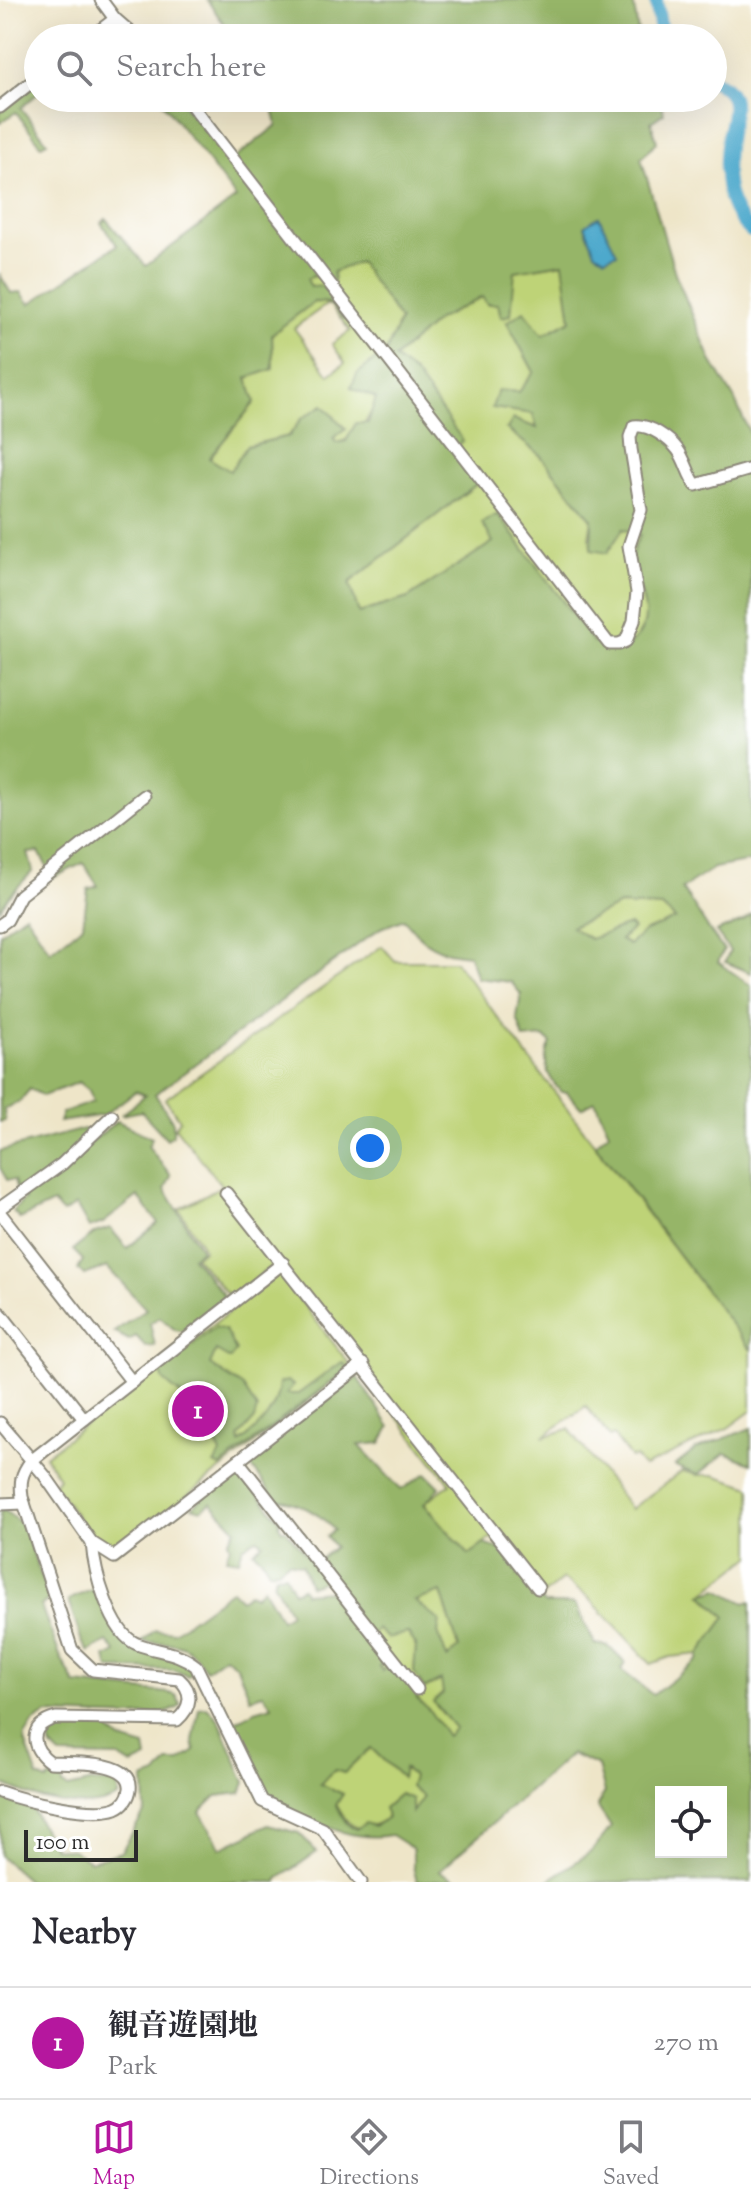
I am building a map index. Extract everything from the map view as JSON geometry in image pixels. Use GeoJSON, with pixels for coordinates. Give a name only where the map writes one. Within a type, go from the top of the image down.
{"type":"FeatureCollection","features":[{"type":"Feature","properties":{"kind":"street"},"geometry":{"type":"LineString","coordinates":[[101,0],[121,24]]}},
{"type":"Feature","properties":{"kind":"street"},"geometry":{"type":"LineString","coordinates":[[108,24],[115,19]]}},
{"type":"Feature","properties":{"kind":"street"},"geometry":{"type":"LineString","coordinates":[[0,107],[24,88]]}},
{"type":"Feature","properties":{"kind":"street"},"geometry":{"type":"LineString","coordinates":[[197,112],[609,644],[626,641],[634,621],[637,592],[629,546],[641,510],[631,449],[630,437],[634,426],[641,425],[655,431],[672,444],[696,485],[751,469]]}},
{"type":"Feature","properties":{"kind":"street"},"geometry":{"type":"LineString","coordinates":[[0,925],[7,920],[20,895],[144,796]]}},
{"type":"Feature","properties":{"kind":"street"},"geometry":{"type":"LineString","coordinates":[[112,1116],[62,1164],[0,1211],[132,1382]]}},
{"type":"Feature","properties":{"kind":"street"},"geometry":{"type":"LineString","coordinates":[[226,1193],[538,1588]]}},
{"type":"Feature","properties":{"kind":"street"},"geometry":{"type":"LineString","coordinates":[[0,1792],[42,1804],[102,1811],[118,1808],[125,1802],[130,1789],[129,1778],[122,1770],[108,1766],[50,1762],[37,1749],[37,1729],[44,1721],[56,1718],[177,1720],[185,1713],[190,1697],[179,1679],[93,1670],[72,1650],[24,1503],[20,1483],[23,1472],[31,1461],[283,1263]]}},
{"type":"Feature","properties":{"kind":"street"},"geometry":{"type":"LineString","coordinates":[[0,1313],[84,1419]]}},
{"type":"Feature","properties":{"kind":"street"},"geometry":{"type":"LineString","coordinates":[[0,1423],[45,1476],[92,1543],[114,1557],[363,1364]]}},
{"type":"Feature","properties":{"kind":"street"},"geometry":{"type":"LineString","coordinates":[[238,1461],[417,1689]]}},
{"type":"Feature","properties":{"kind":"street"},"geometry":{"type":"LineString","coordinates":[[0,1504],[24,1503]]}},
{"type":"Feature","properties":{"kind":"street"},"geometry":{"type":"LineString","coordinates":[[92,1543],[93,1565],[117,1625],[139,1645],[184,1656],[196,1666],[262,1801],[323,1829],[361,1882]]}},
{"type":"Feature","properties":{"kind":"street"},"geometry":{"type":"LineString","coordinates":[[190,1697],[211,1695]]}},
{"type":"Feature","properties":{"kind":"green space"},"geometry":{"type":"Polygon","coordinates":[[[207,0],[633,0],[637,24],[224,24],[207,0]]]}},
{"type":"Feature","properties":{"kind":"green space"},"geometry":{"type":"Polygon","coordinates":[[[24,93],[24,105],[21,108],[47,142],[41,145],[16,112],[0,123],[0,111],[24,93]]]}},
{"type":"Feature","properties":{"kind":"green space"},"geometry":{"type":"Polygon","coordinates":[[[170,112],[189,112],[230,162],[277,125],[274,112],[664,112],[651,122],[657,142],[641,158],[675,273],[711,360],[734,398],[751,436],[751,861],[714,868],[682,889],[724,950],[718,962],[751,986],[751,1350],[595,1144],[609,1132],[595,1101],[581,1108],[567,1092],[561,1092],[547,1069],[546,1057],[551,1043],[544,1037],[524,1039],[517,1018],[521,994],[511,982],[477,978],[469,955],[432,946],[404,919],[379,929],[155,1094],[173,1122],[173,1135],[167,1139],[141,1111],[121,1115],[145,1095],[136,1091],[104,1115],[59,1122],[62,1113],[93,1102],[89,1090],[79,1082],[43,1096],[30,1089],[20,1101],[4,1109],[5,1121],[0,1122],[0,933],[25,914],[50,951],[83,925],[88,889],[98,886],[83,863],[53,878],[39,852],[28,853],[33,871],[0,909],[0,275],[11,293],[21,292],[30,304],[117,245],[101,223],[106,219],[146,266],[236,198],[170,112]],[[598,217],[585,226],[595,252],[606,258],[617,253],[598,217]],[[359,262],[333,272],[334,281],[329,284],[314,275],[307,279],[311,287],[322,286],[347,316],[345,319],[331,303],[314,302],[272,334],[273,369],[247,378],[255,402],[209,458],[230,471],[247,446],[289,436],[301,419],[323,405],[346,429],[333,438],[336,443],[346,441],[356,423],[368,423],[376,398],[351,388],[357,374],[387,350],[400,320],[359,262]],[[563,263],[515,271],[511,315],[501,317],[498,304],[487,304],[482,297],[439,319],[394,358],[415,374],[463,441],[452,449],[478,483],[349,583],[359,613],[408,598],[493,542],[482,523],[498,514],[593,642],[621,649],[631,643],[643,628],[645,609],[632,558],[640,535],[623,529],[607,553],[591,550],[592,519],[540,455],[507,429],[513,419],[537,428],[533,414],[492,408],[498,390],[519,392],[534,372],[507,322],[524,311],[543,335],[571,320],[563,263]],[[620,905],[571,927],[590,939],[629,925],[633,929],[620,940],[629,945],[645,931],[675,919],[662,907],[620,905]]]}},
{"type":"Feature","properties":{"kind":"green space"},"geometry":{"type":"Polygon","coordinates":[[[359,262],[400,320],[387,350],[351,387],[377,398],[371,413],[351,437],[336,443],[333,438],[345,429],[301,419],[289,436],[247,446],[230,472],[209,458],[255,402],[247,378],[273,369],[272,334],[314,302],[331,303],[344,319],[322,286],[311,287],[306,279],[359,262]],[[330,305],[294,328],[329,375],[345,363],[332,344],[350,331],[330,305]]]}},
{"type":"Feature","properties":{"kind":"green space"},"geometry":{"type":"Polygon","coordinates":[[[564,263],[571,320],[543,336],[507,322],[534,372],[519,392],[533,414],[537,429],[507,429],[540,455],[592,519],[589,538],[607,553],[623,529],[641,534],[632,555],[645,609],[643,628],[631,643],[621,649],[593,642],[498,514],[493,542],[408,598],[359,613],[349,583],[478,483],[452,449],[462,441],[415,375],[394,358],[439,319],[482,297],[515,271],[564,263]]]}},
{"type":"Feature","properties":{"kind":"green space"},"geometry":{"type":"Polygon","coordinates":[[[619,905],[662,907],[676,919],[645,931],[629,945],[620,940],[590,939],[570,927],[619,905]]]}},
{"type":"Feature","properties":{"kind":"green space"},"geometry":{"type":"Polygon","coordinates":[[[751,915],[751,973],[725,962],[730,951],[716,932],[751,915]]]}},
{"type":"Feature","properties":{"kind":"green space"},"geometry":{"type":"Polygon","coordinates":[[[382,946],[395,961],[455,961],[751,1350],[751,1411],[728,1428],[644,1467],[635,1457],[631,1458],[613,1435],[610,1437],[586,1406],[543,1437],[569,1429],[631,1509],[682,1471],[714,1475],[751,1487],[751,1556],[702,1594],[726,1617],[699,1654],[670,1657],[651,1664],[588,1597],[563,1579],[542,1596],[492,1538],[469,1555],[424,1503],[450,1484],[277,1262],[231,1298],[195,1257],[204,1249],[179,1209],[222,1186],[175,1127],[180,1120],[165,1099],[382,946]]]}},
{"type":"Feature","properties":{"kind":"green space"},"geometry":{"type":"Polygon","coordinates":[[[117,1121],[152,1138],[148,1146],[171,1176],[165,1189],[201,1250],[192,1257],[226,1298],[185,1332],[175,1330],[160,1317],[150,1323],[155,1346],[146,1347],[136,1336],[129,1340],[114,1332],[146,1309],[107,1267],[84,1275],[78,1270],[83,1260],[73,1250],[95,1233],[110,1228],[127,1248],[158,1223],[138,1196],[103,1223],[89,1228],[76,1205],[63,1213],[53,1203],[20,1219],[13,1211],[25,1199],[17,1191],[14,1180],[7,1180],[0,1168],[0,1151],[84,1129],[90,1132],[79,1152],[117,1121]]]}},
{"type":"Feature","properties":{"kind":"green space"},"geometry":{"type":"Polygon","coordinates":[[[279,1273],[352,1367],[114,1553],[93,1540],[54,1484],[59,1478],[45,1456],[279,1273]]]}},
{"type":"Feature","properties":{"kind":"green space"},"geometry":{"type":"Polygon","coordinates":[[[215,1327],[225,1330],[236,1351],[230,1359],[216,1351],[210,1365],[243,1387],[257,1409],[254,1420],[239,1437],[240,1443],[267,1417],[279,1383],[287,1381],[293,1385],[287,1394],[298,1394],[342,1362],[349,1368],[220,1467],[214,1464],[221,1454],[210,1433],[198,1429],[179,1408],[184,1398],[164,1381],[160,1371],[215,1327]]]}},
{"type":"Feature","properties":{"kind":"green space"},"geometry":{"type":"Polygon","coordinates":[[[357,1377],[390,1427],[381,1443],[359,1445],[401,1490],[426,1473],[440,1487],[424,1504],[469,1555],[484,1544],[500,1549],[544,1604],[575,1604],[595,1644],[608,1646],[625,1663],[621,1670],[653,1695],[698,1660],[699,1654],[726,1617],[702,1594],[718,1589],[745,1603],[751,1601],[751,1882],[546,1882],[592,1851],[611,1827],[597,1806],[605,1792],[598,1766],[571,1754],[439,1871],[456,1880],[417,1882],[413,1849],[391,1835],[375,1837],[343,1832],[268,1801],[231,1724],[272,1706],[263,1694],[250,1698],[237,1666],[225,1656],[206,1670],[186,1648],[142,1642],[155,1630],[174,1632],[232,1590],[241,1599],[249,1593],[255,1596],[263,1588],[281,1619],[290,1613],[273,1582],[276,1575],[285,1574],[294,1592],[302,1588],[304,1593],[331,1591],[344,1601],[320,1559],[335,1547],[326,1536],[334,1530],[308,1509],[276,1500],[247,1460],[357,1377]],[[441,1592],[415,1601],[440,1621],[438,1633],[447,1658],[459,1648],[441,1592]],[[377,1629],[371,1636],[385,1659],[379,1666],[382,1671],[391,1663],[447,1736],[455,1728],[433,1702],[443,1693],[441,1680],[424,1689],[414,1672],[416,1647],[408,1633],[387,1638],[377,1629]],[[371,1748],[344,1773],[335,1770],[320,1784],[343,1794],[336,1805],[347,1824],[356,1829],[365,1823],[374,1826],[388,1818],[384,1808],[400,1794],[412,1799],[412,1812],[423,1797],[410,1787],[413,1776],[404,1768],[402,1778],[371,1748]]]}},
{"type":"Feature","properties":{"kind":"green space"},"geometry":{"type":"Polygon","coordinates":[[[751,1428],[751,1463],[725,1453],[698,1475],[675,1466],[695,1450],[751,1428]]]}},
{"type":"Feature","properties":{"kind":"green space"},"geometry":{"type":"Polygon","coordinates":[[[241,1473],[280,1520],[282,1530],[286,1530],[327,1580],[310,1586],[302,1565],[289,1561],[278,1570],[269,1571],[253,1551],[263,1543],[257,1539],[243,1547],[239,1560],[226,1558],[230,1545],[228,1541],[236,1529],[211,1503],[201,1510],[192,1507],[230,1474],[241,1473]]]}},
{"type":"Feature","properties":{"kind":"green space"},"geometry":{"type":"Polygon","coordinates":[[[0,1511],[5,1511],[23,1525],[49,1599],[41,1606],[61,1658],[75,1684],[169,1693],[176,1695],[181,1705],[172,1711],[139,1716],[47,1714],[34,1722],[24,1738],[38,1777],[47,1781],[54,1772],[62,1775],[62,1785],[68,1788],[93,1782],[118,1783],[118,1797],[91,1805],[75,1804],[42,1799],[0,1783],[0,1511]]]}},
{"type":"Feature","properties":{"kind":"green space"},"geometry":{"type":"Polygon","coordinates":[[[96,1588],[131,1646],[180,1659],[194,1672],[187,1676],[174,1670],[109,1669],[106,1657],[116,1652],[107,1642],[89,1652],[82,1642],[68,1600],[96,1588]]]}},
{"type":"Feature","properties":{"kind":"green space"},"geometry":{"type":"Polygon","coordinates":[[[441,1592],[459,1648],[447,1659],[438,1633],[414,1601],[441,1592]]]}},
{"type":"Feature","properties":{"kind":"green space"},"geometry":{"type":"Polygon","coordinates":[[[377,1629],[408,1633],[416,1647],[414,1672],[425,1689],[441,1680],[456,1729],[446,1737],[391,1664],[382,1672],[371,1636],[377,1629]]]}},
{"type":"Feature","properties":{"kind":"green space"},"geometry":{"type":"Polygon","coordinates":[[[207,1707],[219,1720],[245,1782],[241,1793],[216,1796],[200,1812],[221,1848],[268,1825],[299,1833],[317,1852],[277,1882],[29,1882],[0,1856],[0,1798],[32,1809],[54,1848],[73,1850],[90,1861],[121,1852],[145,1811],[144,1780],[157,1775],[168,1762],[178,1762],[195,1751],[193,1741],[199,1708],[207,1707]]]}},
{"type":"Feature","properties":{"kind":"green space"},"geometry":{"type":"Polygon","coordinates":[[[67,1726],[104,1726],[121,1740],[145,1747],[147,1758],[132,1765],[119,1757],[60,1756],[50,1746],[50,1738],[56,1730],[67,1726]]]}},
{"type":"Feature","properties":{"kind":"green space"},"geometry":{"type":"Polygon","coordinates":[[[371,1748],[401,1777],[404,1768],[414,1776],[410,1787],[423,1797],[412,1813],[411,1806],[400,1794],[384,1808],[388,1818],[357,1828],[347,1821],[336,1804],[343,1794],[319,1784],[335,1770],[344,1773],[371,1748]]]}},
{"type":"Feature","properties":{"kind":"water"},"geometry":{"type":"Polygon","coordinates":[[[599,217],[617,253],[605,258],[595,252],[585,225],[599,217]]]}},
{"type":"Feature","properties":{"kind":"waterway"},"geometry":{"type":"LineString","coordinates":[[656,0],[660,24]]}},
{"type":"Feature","properties":{"kind":"waterway"},"geometry":{"type":"LineString","coordinates":[[727,90],[733,106],[726,159],[727,186],[735,210],[751,231]]}},
{"type":"Feature","properties":{"kind":"place","name":"観音遊園地"},"geometry":{"type":"Point","coordinates":[198,1411]}}]}
